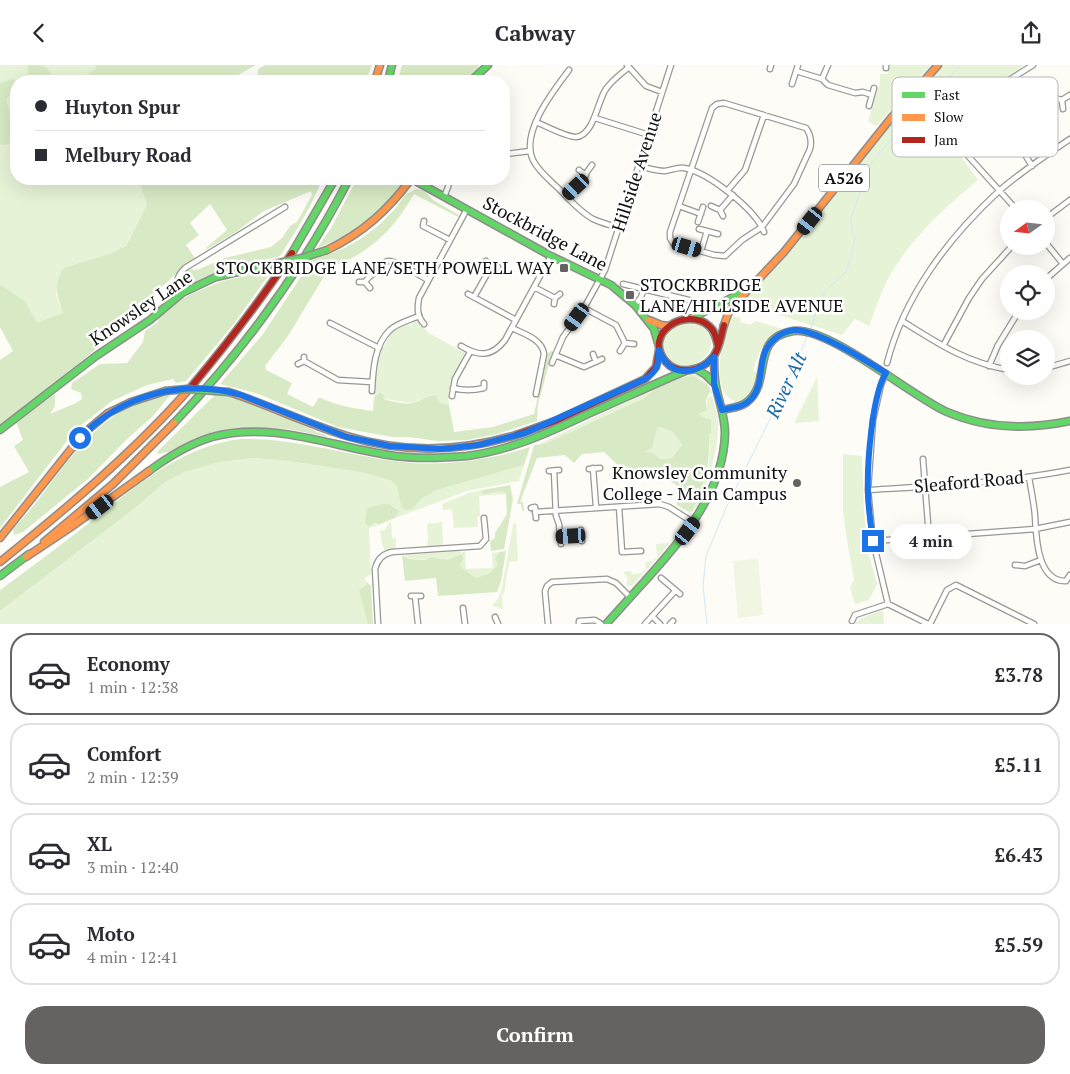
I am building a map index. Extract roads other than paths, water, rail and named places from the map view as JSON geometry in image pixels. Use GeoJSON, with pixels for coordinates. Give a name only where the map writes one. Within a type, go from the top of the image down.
{"type":"FeatureCollection","features":[{"type":"Feature","properties":{"kind":"main road"},"geometry":{"type":"LineString","coordinates":[[477,75],[488,65]]}},
{"type":"Feature","properties":{"kind":"main road","name":"A526"},"geometry":{"type":"LineString","coordinates":[[927,77],[938,65]]}},
{"type":"Feature","properties":{"kind":"main road","name":"A526"},"geometry":{"type":"LineString","coordinates":[[714,357],[726,317],[731,309],[793,241],[892,117]]}},
{"type":"Feature","properties":{"kind":"main road"},"geometry":{"type":"LineString","coordinates":[[0,562],[68,507],[105,474],[164,418],[209,367],[285,265],[332,185]]}},
{"type":"Feature","properties":{"kind":"main road"},"geometry":{"type":"LineString","coordinates":[[0,576],[26,557],[120,477],[174,424],[224,369],[270,311],[306,255],[346,185]]}},
{"type":"Feature","properties":{"kind":"main road","name":"Knowsley Lane"},"geometry":{"type":"LineString","coordinates":[[0,430],[96,356],[150,319],[182,293],[216,277],[302,258],[326,250],[356,235],[370,225],[384,213],[407,185]]}},
{"type":"Feature","properties":{"kind":"main road","name":"Stockbridge Lane"},"geometry":{"type":"LineString","coordinates":[[423,185],[551,256],[600,279],[625,295],[654,329],[659,347]]}},
{"type":"Feature","properties":{"kind":"main road","name":"A526"},"geometry":{"type":"LineString","coordinates":[[669,326],[692,318],[748,289]]}},
{"type":"Feature","properties":{"kind":"main road"},"geometry":{"type":"LineString","coordinates":[[692,318],[704,321],[712,328],[717,337],[718,346]]}},
{"type":"Feature","properties":{"kind":"main road"},"geometry":{"type":"LineString","coordinates":[[648,320],[669,326]]}},
{"type":"Feature","properties":{"kind":"main road"},"geometry":{"type":"LineString","coordinates":[[0,538],[90,428],[108,413],[131,401],[165,391],[194,389],[229,392],[347,437],[390,446],[429,449],[478,445],[525,433],[637,383],[650,375],[656,370],[659,363],[659,347],[664,331],[669,326]]}},
{"type":"Feature","properties":{"kind":"main road"},"geometry":{"type":"LineString","coordinates":[[722,410],[740,407],[752,398],[758,387],[764,354],[768,345],[789,331],[796,330],[854,353],[929,403],[976,421],[1020,427],[1070,421]]}},
{"type":"Feature","properties":{"kind":"main road"},"geometry":{"type":"LineString","coordinates":[[659,347],[666,363],[678,371],[696,369],[714,357]]}},
{"type":"Feature","properties":{"kind":"main road"},"geometry":{"type":"LineString","coordinates":[[606,624],[675,548],[694,523],[711,492],[718,473],[725,433],[722,410],[714,384],[714,357]]}},
{"type":"Feature","properties":{"kind":"main road"},"geometry":{"type":"LineString","coordinates":[[696,369],[706,375],[714,384]]}},
{"type":"Feature","properties":{"kind":"main road"},"geometry":{"type":"LineString","coordinates":[[26,557],[62,535],[157,465],[186,448],[214,437],[242,432],[280,432],[391,455],[421,458],[460,457],[512,446],[535,438],[685,371]]}},
{"type":"Feature","properties":{"kind":"street","name":"Hillside Avenue"},"geometry":{"type":"LineString","coordinates":[[552,363],[564,337],[584,308],[609,259],[671,65]]}},
{"type":"Feature","properties":{"kind":"street"},"geometry":{"type":"LineString","coordinates":[[792,84],[798,65]]}},
{"type":"Feature","properties":{"kind":"street"},"geometry":{"type":"LineString","coordinates":[[822,79],[828,65]]}},
{"type":"Feature","properties":{"kind":"street"},"geometry":{"type":"LineString","coordinates":[[1015,77],[1033,65]]}},
{"type":"Feature","properties":{"kind":"street"},"geometry":{"type":"LineString","coordinates":[[536,122],[576,137],[581,136],[595,118],[602,94],[606,88],[628,66],[646,86],[662,93]]}},
{"type":"Feature","properties":{"kind":"street"},"geometry":{"type":"LineString","coordinates":[[569,71],[558,84],[536,122],[530,139],[530,151],[533,161],[539,170],[582,211],[594,220],[619,228]]}},
{"type":"Feature","properties":{"kind":"street"},"geometry":{"type":"LineString","coordinates":[[796,71],[822,79],[828,85],[855,93],[863,92],[872,95]]}},
{"type":"Feature","properties":{"kind":"street"},"geometry":{"type":"LineString","coordinates":[[869,105],[874,88]]}},
{"type":"Feature","properties":{"kind":"street"},"geometry":{"type":"LineString","coordinates":[[1058,99],[1062,100],[1070,95]]}},
{"type":"Feature","properties":{"kind":"street"},"geometry":{"type":"LineString","coordinates":[[1062,100],[1063,109]]}},
{"type":"Feature","properties":{"kind":"street"},"geometry":{"type":"LineString","coordinates":[[724,103],[806,128],[810,134],[810,149],[794,184],[763,229],[742,240],[725,256],[673,243],[670,238],[670,232],[691,170],[712,108],[717,104],[724,103]]}},
{"type":"Feature","properties":{"kind":"street"},"geometry":{"type":"LineString","coordinates":[[727,191],[745,170],[764,115]]}},
{"type":"Feature","properties":{"kind":"street"},"geometry":{"type":"LineString","coordinates":[[595,118],[649,135]]}},
{"type":"Feature","properties":{"kind":"street"},"geometry":{"type":"LineString","coordinates":[[1058,148],[1070,139]]}},
{"type":"Feature","properties":{"kind":"street"},"geometry":{"type":"LineString","coordinates":[[510,154],[530,151]]}},
{"type":"Feature","properties":{"kind":"street"},"geometry":{"type":"LineString","coordinates":[[969,157],[1008,200]]}},
{"type":"Feature","properties":{"kind":"street"},"geometry":{"type":"LineString","coordinates":[[1026,157],[1032,166]]}},
{"type":"Feature","properties":{"kind":"street"},"geometry":{"type":"LineString","coordinates":[[887,363],[902,321],[928,272],[944,251],[970,219],[1000,191],[1045,157]]}},
{"type":"Feature","properties":{"kind":"street"},"geometry":{"type":"LineString","coordinates":[[566,196],[586,175],[592,165]]}},
{"type":"Feature","properties":{"kind":"street"},"geometry":{"type":"LineString","coordinates":[[639,166],[656,171],[684,168],[714,180],[732,195],[763,229]]}},
{"type":"Feature","properties":{"kind":"street"},"geometry":{"type":"LineString","coordinates":[[579,171],[586,175]]}},
{"type":"Feature","properties":{"kind":"street"},"geometry":{"type":"LineString","coordinates":[[444,197],[448,185]]}},
{"type":"Feature","properties":{"kind":"street"},"geometry":{"type":"LineString","coordinates":[[720,210],[732,195]]}},
{"type":"Feature","properties":{"kind":"street"},"geometry":{"type":"LineString","coordinates":[[1055,211],[1070,200]]}},
{"type":"Feature","properties":{"kind":"street"},"geometry":{"type":"LineString","coordinates":[[679,206],[701,214]]}},
{"type":"Feature","properties":{"kind":"street"},"geometry":{"type":"LineString","coordinates":[[711,206],[720,210],[723,216]]}},
{"type":"Feature","properties":{"kind":"street"},"geometry":{"type":"LineString","coordinates":[[182,293],[176,281],[178,275],[185,268],[286,207]]}},
{"type":"Feature","properties":{"kind":"street"},"geometry":{"type":"LineString","coordinates":[[698,221],[703,207]]}},
{"type":"Feature","properties":{"kind":"street"},"geometry":{"type":"LineString","coordinates":[[424,324],[419,316],[417,307],[419,298],[467,209]]}},
{"type":"Feature","properties":{"kind":"street"},"geometry":{"type":"LineString","coordinates":[[422,225],[450,240]]}},
{"type":"Feature","properties":{"kind":"street"},"geometry":{"type":"LineString","coordinates":[[699,229],[718,234]]}},
{"type":"Feature","properties":{"kind":"street"},"geometry":{"type":"LineString","coordinates":[[701,251],[707,231]]}},
{"type":"Feature","properties":{"kind":"street"},"geometry":{"type":"LineString","coordinates":[[1055,254],[1063,264]]}},
{"type":"Feature","properties":{"kind":"street"},"geometry":{"type":"LineString","coordinates":[[943,346],[969,298],[1004,255]]}},
{"type":"Feature","properties":{"kind":"street"},"geometry":{"type":"LineString","coordinates":[[461,346],[470,352],[481,354],[494,351],[505,340],[551,256]]}},
{"type":"Feature","properties":{"kind":"street"},"geometry":{"type":"LineString","coordinates":[[1055,271],[1070,258]]}},
{"type":"Feature","properties":{"kind":"street"},"geometry":{"type":"LineString","coordinates":[[370,288],[362,282],[378,271],[385,262],[389,261],[396,262],[428,280]]}},
{"type":"Feature","properties":{"kind":"street"},"geometry":{"type":"LineString","coordinates":[[486,261],[491,267]]}},
{"type":"Feature","properties":{"kind":"street"},"geometry":{"type":"LineString","coordinates":[[491,267],[498,267]]}},
{"type":"Feature","properties":{"kind":"street"},"geometry":{"type":"LineString","coordinates":[[474,297],[491,267]]}},
{"type":"Feature","properties":{"kind":"street","name":"Stockbridge Lane"},"geometry":{"type":"LineString","coordinates":[[623,283],[705,304]]}},
{"type":"Feature","properties":{"kind":"street"},"geometry":{"type":"LineString","coordinates":[[534,287],[554,301],[560,294]]}},
{"type":"Feature","properties":{"kind":"street"},"geometry":{"type":"LineString","coordinates":[[635,305],[642,297],[644,289]]}},
{"type":"Feature","properties":{"kind":"street"},"geometry":{"type":"LineString","coordinates":[[468,294],[516,320]]}},
{"type":"Feature","properties":{"kind":"street"},"geometry":{"type":"LineString","coordinates":[[684,307],[686,300]]}},
{"type":"Feature","properties":{"kind":"street"},"geometry":{"type":"LineString","coordinates":[[584,308],[616,325],[625,343]]}},
{"type":"Feature","properties":{"kind":"street"},"geometry":{"type":"LineString","coordinates":[[372,391],[375,357],[390,330],[419,316]]}},
{"type":"Feature","properties":{"kind":"street"},"geometry":{"type":"LineString","coordinates":[[989,366],[1002,338],[1014,320]]}},
{"type":"Feature","properties":{"kind":"street"},"geometry":{"type":"LineString","coordinates":[[902,321],[961,356],[1000,368]]}},
{"type":"Feature","properties":{"kind":"street"},"geometry":{"type":"LineString","coordinates":[[329,322],[379,348]]}},
{"type":"Feature","properties":{"kind":"street"},"geometry":{"type":"LineString","coordinates":[[512,328],[534,339],[544,350],[536,394]]}},
{"type":"Feature","properties":{"kind":"street"},"geometry":{"type":"LineString","coordinates":[[625,343],[634,344]]}},
{"type":"Feature","properties":{"kind":"street"},"geometry":{"type":"LineString","coordinates":[[620,351],[625,343]]}},
{"type":"Feature","properties":{"kind":"street"},"geometry":{"type":"LineString","coordinates":[[452,396],[455,379],[470,352]]}},
{"type":"Feature","properties":{"kind":"street"},"geometry":{"type":"LineString","coordinates":[[593,354],[596,361]]}},
{"type":"Feature","properties":{"kind":"street"},"geometry":{"type":"LineString","coordinates":[[555,355],[584,367],[602,359]]}},
{"type":"Feature","properties":{"kind":"street"},"geometry":{"type":"LineString","coordinates":[[298,364],[304,359],[338,379],[372,382]]}},
{"type":"Feature","properties":{"kind":"street"},"geometry":{"type":"LineString","coordinates":[[1055,365],[1070,361]]}},
{"type":"Feature","properties":{"kind":"street"},"geometry":{"type":"LineString","coordinates":[[574,371],[577,365]]}},
{"type":"Feature","properties":{"kind":"street"},"geometry":{"type":"LineString","coordinates":[[886,373],[881,385],[873,420],[868,490],[873,541],[888,604]]}},
{"type":"Feature","properties":{"kind":"street"},"geometry":{"type":"LineString","coordinates":[[531,383],[538,385]]}},
{"type":"Feature","properties":{"kind":"street"},"geometry":{"type":"LineString","coordinates":[[453,388],[467,391],[485,387]]}},
{"type":"Feature","properties":{"kind":"street"},"geometry":{"type":"LineString","coordinates":[[923,459],[929,537]]}},
{"type":"Feature","properties":{"kind":"street"},"geometry":{"type":"LineString","coordinates":[[596,507],[591,469],[600,468]]}},
{"type":"Feature","properties":{"kind":"street","name":"Sleaford Road"},"geometry":{"type":"LineString","coordinates":[[868,490],[1029,477],[1070,470]]}},
{"type":"Feature","properties":{"kind":"street"},"geometry":{"type":"LineString","coordinates":[[554,471],[556,510],[561,545]]}},
{"type":"Feature","properties":{"kind":"street"},"geometry":{"type":"LineString","coordinates":[[1029,477],[1035,529],[1041,560],[1047,571],[1057,579],[1066,581],[1070,575]]}},
{"type":"Feature","properties":{"kind":"street"},"geometry":{"type":"LineString","coordinates":[[535,512],[660,504],[669,507],[694,523]]}},
{"type":"Feature","properties":{"kind":"street"},"geometry":{"type":"LineString","coordinates":[[531,508],[535,507],[536,518]]}},
{"type":"Feature","properties":{"kind":"street"},"geometry":{"type":"LineString","coordinates":[[619,507],[622,552],[639,551],[638,559]]}},
{"type":"Feature","properties":{"kind":"street"},"geometry":{"type":"LineString","coordinates":[[378,624],[375,569],[382,555],[392,552],[480,546],[486,539],[484,518]]}},
{"type":"Feature","properties":{"kind":"street"},"geometry":{"type":"LineString","coordinates":[[873,541],[1035,529],[1070,522]]}},
{"type":"Feature","properties":{"kind":"street"},"geometry":{"type":"LineString","coordinates":[[560,537],[582,535]]}},
{"type":"Feature","properties":{"kind":"street"},"geometry":{"type":"LineString","coordinates":[[1015,565],[1025,566],[1041,560]]}},
{"type":"Feature","properties":{"kind":"street"},"geometry":{"type":"LineString","coordinates":[[661,578],[680,594]]}},
{"type":"Feature","properties":{"kind":"street"},"geometry":{"type":"LineString","coordinates":[[548,624],[545,591],[552,582],[606,579],[616,583],[630,597]]}},
{"type":"Feature","properties":{"kind":"street"},"geometry":{"type":"LineString","coordinates":[[852,621],[856,615],[888,604],[929,624],[947,590],[956,585],[1034,624]]}},
{"type":"Feature","properties":{"kind":"street"},"geometry":{"type":"LineString","coordinates":[[645,624],[675,591]]}},
{"type":"Feature","properties":{"kind":"street"},"geometry":{"type":"LineString","coordinates":[[418,624],[413,596],[421,596]]}},
{"type":"Feature","properties":{"kind":"street"},"geometry":{"type":"LineString","coordinates":[[463,608],[464,624]]}},
{"type":"Feature","properties":{"kind":"street"},"geometry":{"type":"LineString","coordinates":[[652,616],[660,624]]}},
{"type":"Feature","properties":{"kind":"street"},"geometry":{"type":"LineString","coordinates":[[495,617],[498,623],[504,621]]}},
{"type":"Feature","properties":{"kind":"street"},"geometry":{"type":"LineString","coordinates":[[580,624],[579,621],[595,620],[600,624]]}},
{"type":"Feature","properties":{"kind":"waterway","name":"River Alt"},"geometry":{"type":"LineString","coordinates":[[950,77],[960,65]]}},
{"type":"Feature","properties":{"kind":"waterway","name":"River Alt"},"geometry":{"type":"LineString","coordinates":[[810,331],[826,290],[845,273],[849,264],[855,238],[851,226],[851,218],[869,166],[892,138]]}},
{"type":"Feature","properties":{"kind":"waterway","name":"River Alt"},"geometry":{"type":"LineString","coordinates":[[707,624],[703,586],[706,556],[726,508],[773,413],[808,335]]}},
{"type":"Feature","properties":{"kind":"place","name":"STOCKBRIDGE LANE/SETH POWELL WAY"},"geometry":{"type":"Point","coordinates":[564,268]}},
{"type":"Feature","properties":{"kind":"place","name":"STOCKBRIDGE LANE/HILLSIDE AVENUE"},"geometry":{"type":"Point","coordinates":[630,295]}},
{"type":"Feature","properties":{"kind":"place","name":"Knowsley Community College - Main Campus"},"geometry":{"type":"Point","coordinates":[797,483]}}]}
